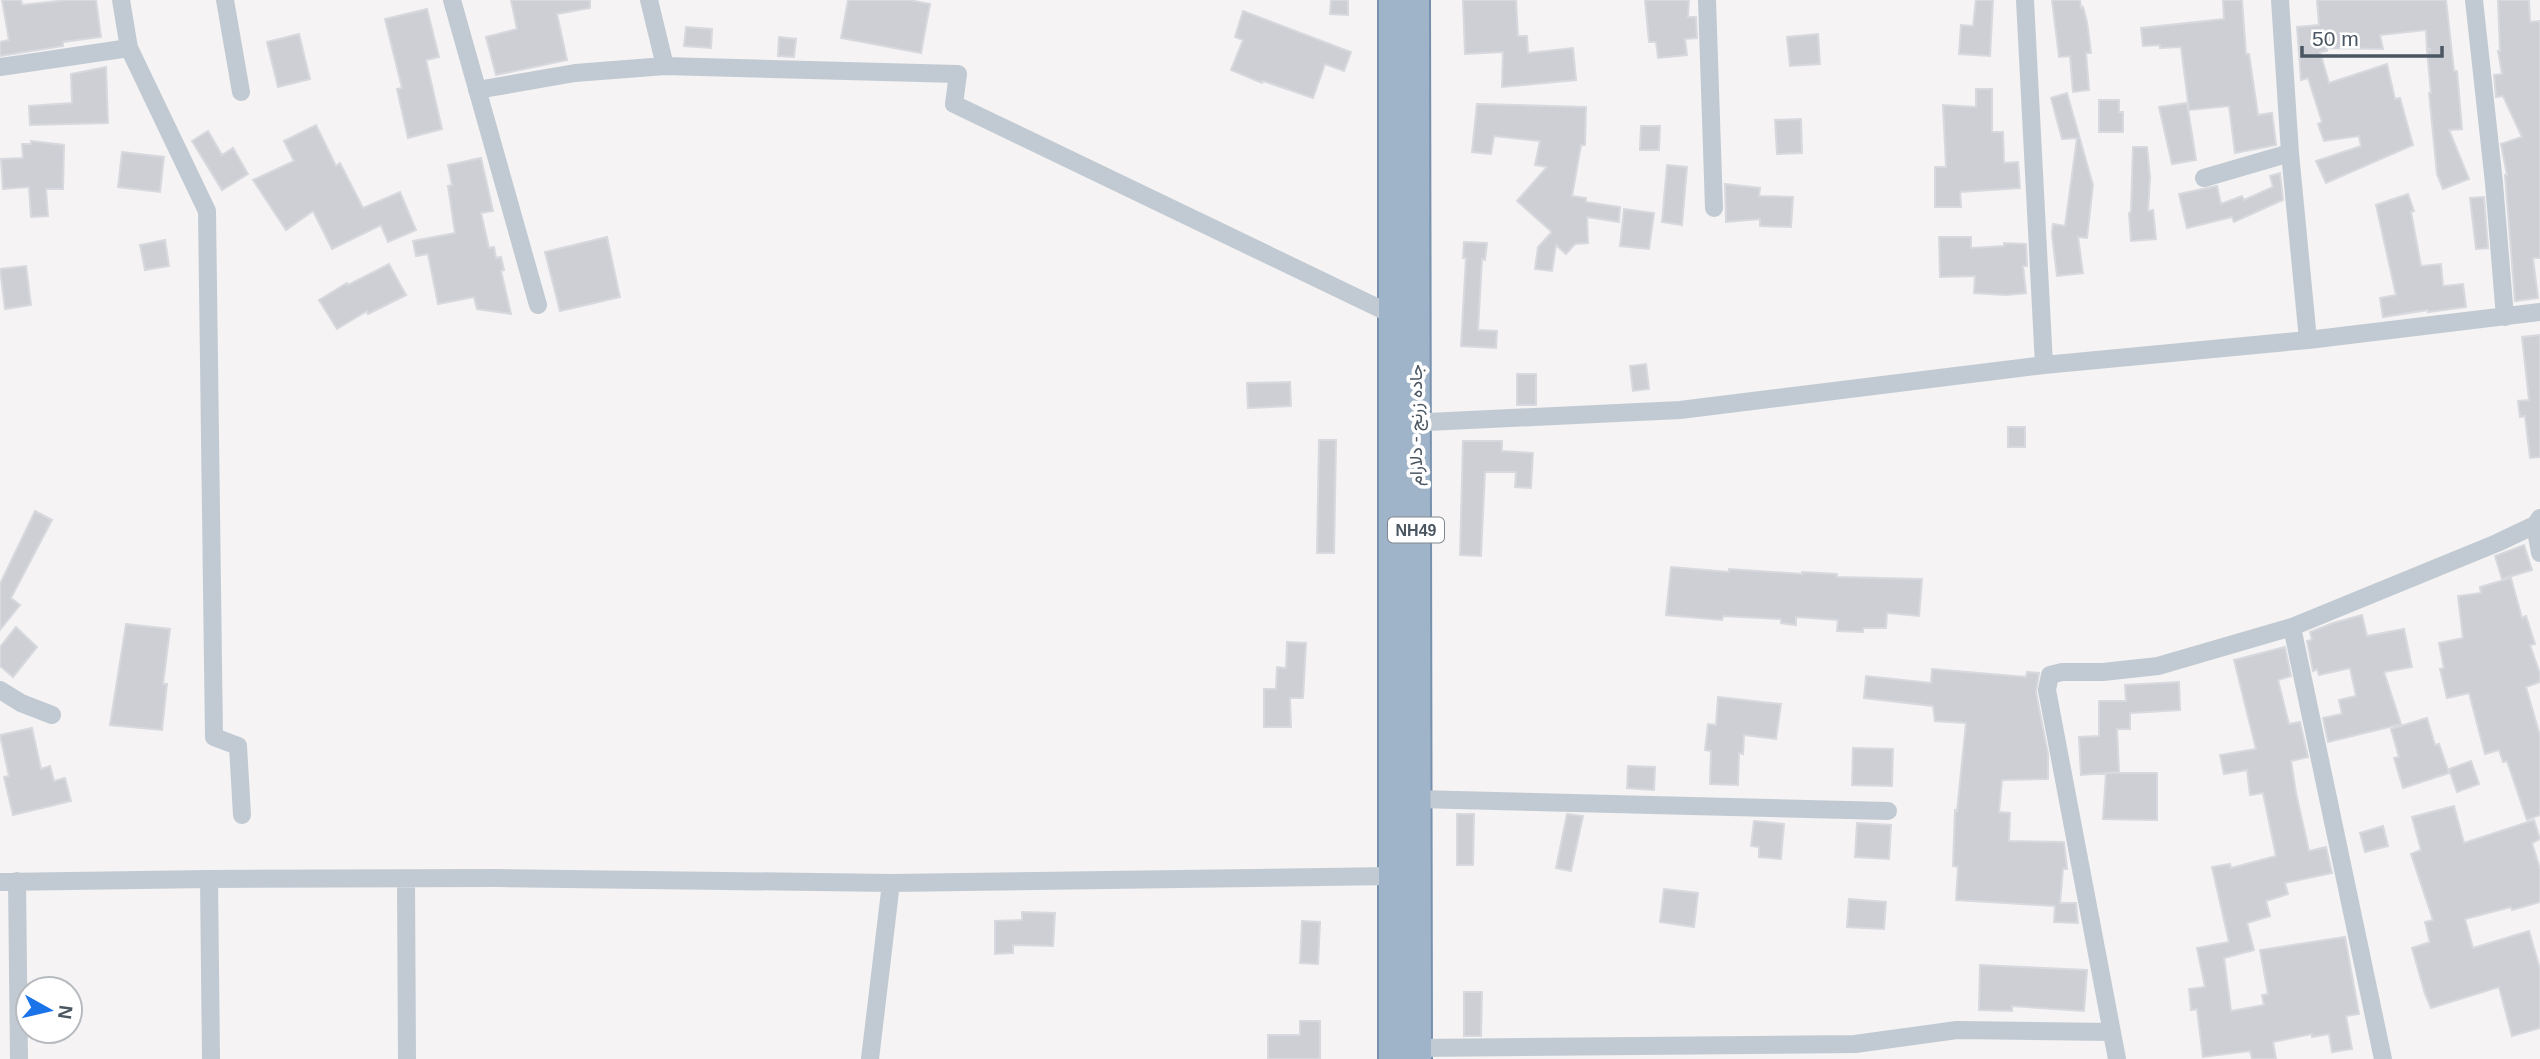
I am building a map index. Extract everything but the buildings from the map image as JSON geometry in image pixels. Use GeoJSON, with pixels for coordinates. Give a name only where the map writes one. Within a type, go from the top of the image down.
{"type":"FeatureCollection","features":[{"type":"Feature","properties":{"kind":"highway","name":"جاده زرنج - دلارام"},"geometry":{"type":"LineString","coordinates":[[1393,0],[1393,315],[1404,423],[1416,799],[1409,1055]]}},
{"type":"Feature","properties":{"kind":"highway","name":"جاده زرنج - دلارام"},"geometry":{"type":"LineString","coordinates":[[1409,1055],[1393,876],[1415,0]]}},
{"type":"Feature","properties":{"kind":"street"},"geometry":{"type":"LineString","coordinates":[[121,0],[129,48],[207,211],[214,737],[238,746],[242,815]]}},
{"type":"Feature","properties":{"kind":"street"},"geometry":{"type":"LineString","coordinates":[[225,0],[241,92]]}},
{"type":"Feature","properties":{"kind":"street"},"geometry":{"type":"LineString","coordinates":[[452,0],[538,305]]}},
{"type":"Feature","properties":{"kind":"street"},"geometry":{"type":"LineString","coordinates":[[649,0],[665,66]]}},
{"type":"Feature","properties":{"kind":"street"},"geometry":{"type":"LineString","coordinates":[[1707,0],[1714,208]]}},
{"type":"Feature","properties":{"kind":"street"},"geometry":{"type":"LineString","coordinates":[[2025,0],[2044,365]]}},
{"type":"Feature","properties":{"kind":"street"},"geometry":{"type":"LineString","coordinates":[[2280,0],[2290,153],[2308,340]]}},
{"type":"Feature","properties":{"kind":"street"},"geometry":{"type":"LineString","coordinates":[[2474,0],[2505,317]]}},
{"type":"Feature","properties":{"kind":"street"},"geometry":{"type":"LineString","coordinates":[[0,67],[129,48]]}},
{"type":"Feature","properties":{"kind":"street"},"geometry":{"type":"LineString","coordinates":[[477,90],[575,73],[665,66],[958,74],[954,104],[1393,315]]}},
{"type":"Feature","properties":{"kind":"street"},"geometry":{"type":"LineString","coordinates":[[2204,178],[2290,153]]}},
{"type":"Feature","properties":{"kind":"street"},"geometry":{"type":"LineString","coordinates":[[1404,423],[1680,410],[2044,365],[2308,340],[2540,312]]}},
{"type":"Feature","properties":{"kind":"street"},"geometry":{"type":"LineString","coordinates":[[2117,1059],[2047,690],[2050,675],[2062,672],[2103,673],[2158,666],[2292,628],[2497,543],[2537,521],[2540,553]]}},
{"type":"Feature","properties":{"kind":"street"},"geometry":{"type":"LineString","coordinates":[[2292,628],[2383,1059]]}},
{"type":"Feature","properties":{"kind":"street"},"geometry":{"type":"LineString","coordinates":[[0,690],[20,703],[52,715]]}},
{"type":"Feature","properties":{"kind":"street"},"geometry":{"type":"LineString","coordinates":[[1416,799],[1888,811]]}},
{"type":"Feature","properties":{"kind":"street"},"geometry":{"type":"LineString","coordinates":[[19,1059],[8,881],[406,878],[891,883],[1393,876]]}},
{"type":"Feature","properties":{"kind":"street"},"geometry":{"type":"LineString","coordinates":[[209,878],[211,1059]]}},
{"type":"Feature","properties":{"kind":"street"},"geometry":{"type":"LineString","coordinates":[[406,878],[407,1059]]}},
{"type":"Feature","properties":{"kind":"street"},"geometry":{"type":"LineString","coordinates":[[870,1059],[891,883]]}},
{"type":"Feature","properties":{"kind":"street"},"geometry":{"type":"LineString","coordinates":[[1409,1055],[1857,1051],[1957,1030],[2112,1032]]}}]}
